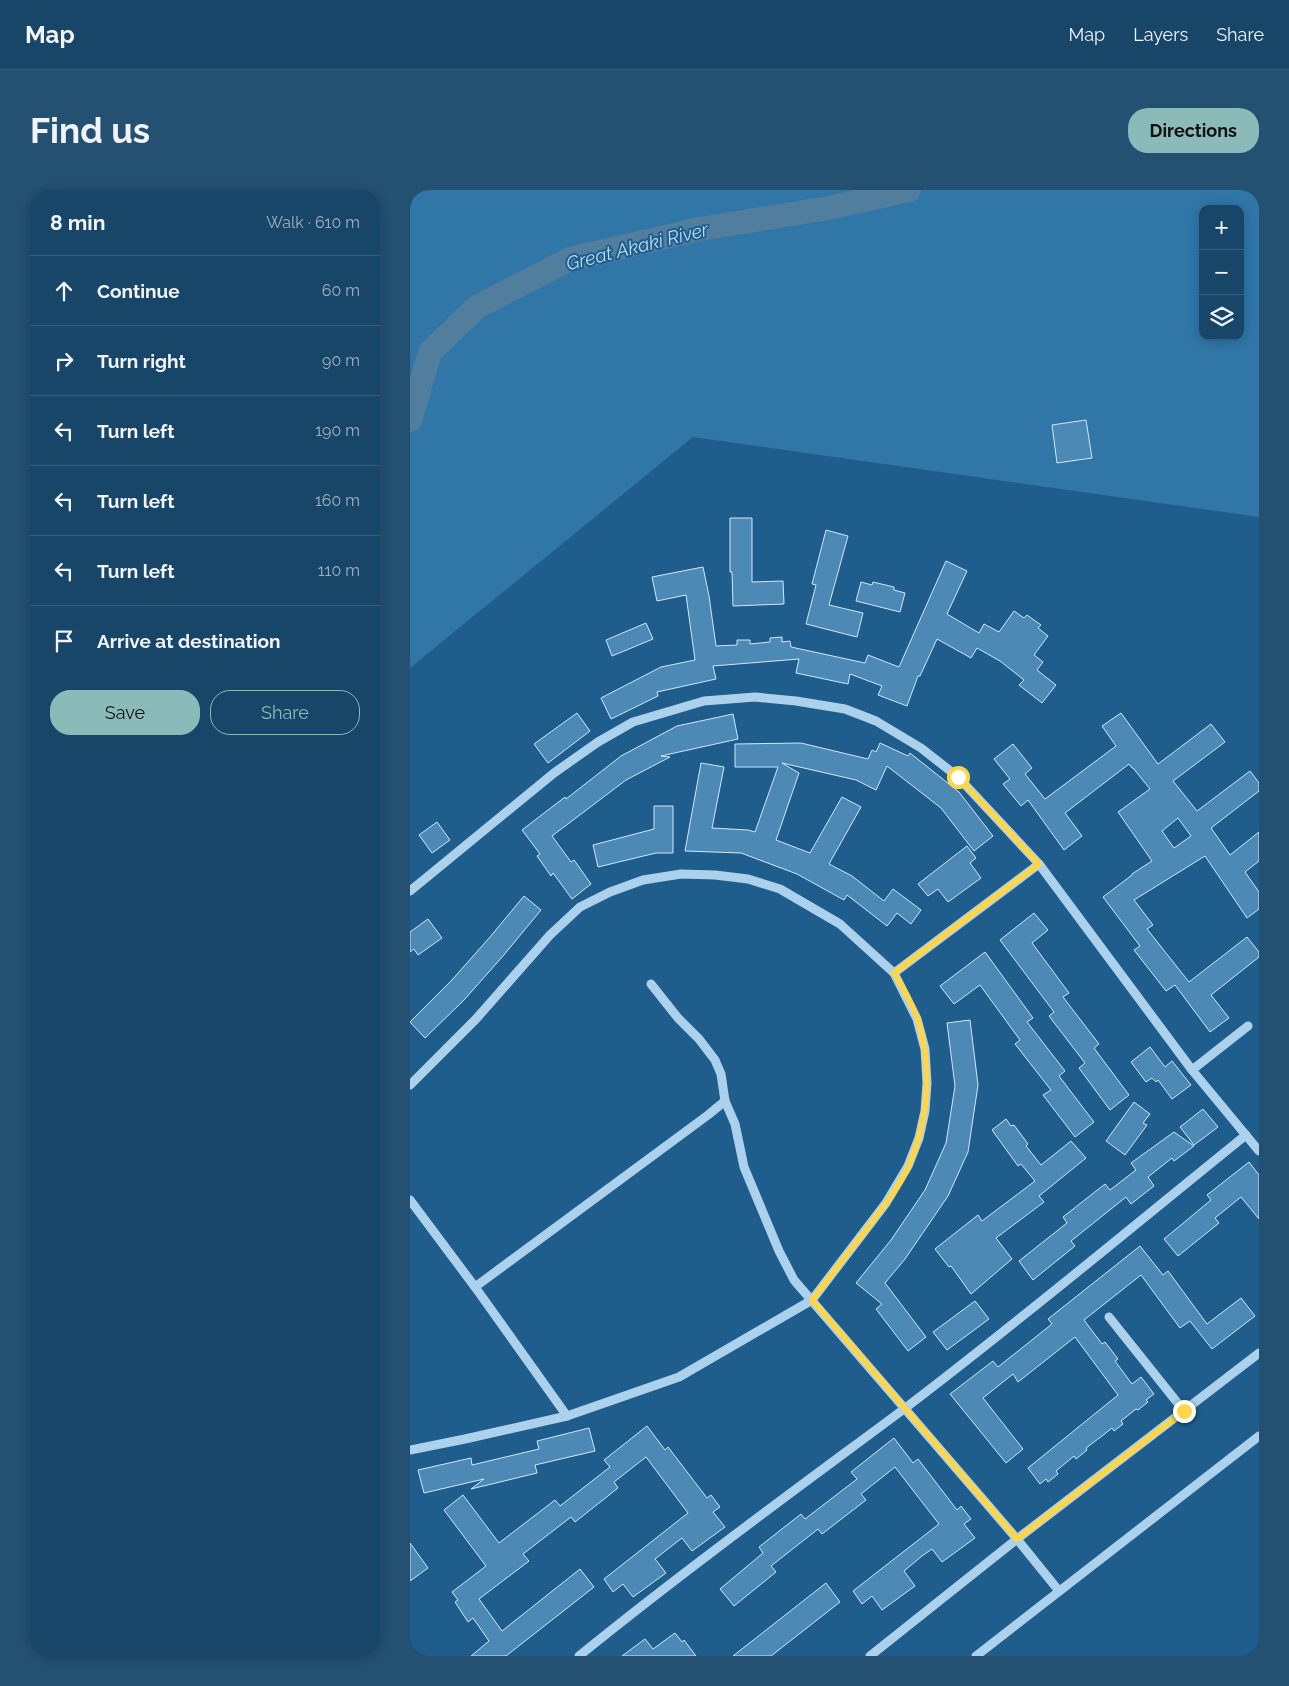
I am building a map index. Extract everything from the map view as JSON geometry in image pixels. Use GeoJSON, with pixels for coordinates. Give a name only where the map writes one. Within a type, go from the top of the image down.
{"type":"FeatureCollection","features":[{"type":"Feature","properties":{"kind":"street"},"geometry":{"type":"LineString","coordinates":[[410,891],[554,773],[598,742],[633,722],[704,701],[755,697],[796,700],[845,709],[876,721],[921,748],[958,777],[1039,864],[1192,1070],[1259,1151]]}},
{"type":"Feature","properties":{"kind":"street"},"geometry":{"type":"LineString","coordinates":[[894,973],[1039,864]]}},
{"type":"Feature","properties":{"kind":"street"},"geometry":{"type":"LineString","coordinates":[[410,1086],[476,1019],[550,935],[580,907],[610,892],[643,880],[681,874],[715,875],[748,879],[780,889],[840,924],[894,973],[917,1019],[925,1049],[927,1083],[925,1111],[919,1138],[908,1166],[886,1203],[812,1300],[679,1377],[567,1416],[410,1450]]}},
{"type":"Feature","properties":{"kind":"street"},"geometry":{"type":"LineString","coordinates":[[651,984],[715,1060],[721,1074],[725,1100],[735,1124],[744,1167],[778,1251],[794,1280],[1017,1539],[1059,1591]]}},
{"type":"Feature","properties":{"kind":"street"},"geometry":{"type":"LineString","coordinates":[[1192,1070],[1248,1026]]}},
{"type":"Feature","properties":{"kind":"street"},"geometry":{"type":"LineString","coordinates":[[475,1287],[700,1121],[725,1100]]}},
{"type":"Feature","properties":{"kind":"street"},"geometry":{"type":"LineString","coordinates":[[579,1656],[785,1496],[905,1408],[1246,1135]]}},
{"type":"Feature","properties":{"kind":"street"},"geometry":{"type":"LineString","coordinates":[[410,1200],[567,1416]]}},
{"type":"Feature","properties":{"kind":"street"},"geometry":{"type":"LineString","coordinates":[[1109,1317],[1184,1411]]}},
{"type":"Feature","properties":{"kind":"street"},"geometry":{"type":"LineString","coordinates":[[870,1656],[1017,1539],[1259,1353]]}},
{"type":"Feature","properties":{"kind":"street"},"geometry":{"type":"LineString","coordinates":[[976,1656],[1259,1436]]}},
{"type":"Feature","properties":{"kind":"shaded area"},"geometry":{"type":"Polygon","coordinates":[[[410,190],[1259,190],[1259,517],[693,437],[410,668],[410,190]]]}},
{"type":"Feature","properties":{"kind":"building"},"geometry":{"type":"Polygon","coordinates":[[[1086,420],[1092,458],[1057,463],[1052,425],[1086,420]]]}},
{"type":"Feature","properties":{"kind":"building"},"geometry":{"type":"Polygon","coordinates":[[[730,518],[752,518],[752,582],[783,581],[784,604],[733,606],[732,572],[730,572],[730,518]]]}},
{"type":"Feature","properties":{"kind":"building"},"geometry":{"type":"Polygon","coordinates":[[[826,530],[848,536],[829,605],[863,613],[857,637],[806,624],[816,585],[812,584],[826,530]]]}},
{"type":"Feature","properties":{"kind":"building"},"geometry":{"type":"Polygon","coordinates":[[[946,561],[967,571],[947,614],[979,633],[984,624],[999,632],[1014,611],[1024,618],[1027,615],[1041,625],[1038,628],[1048,636],[1034,655],[1043,662],[1037,670],[1056,685],[1042,703],[1019,685],[1024,680],[1000,661],[977,648],[971,658],[937,639],[920,676],[918,676],[907,706],[878,695],[882,686],[850,674],[848,684],[796,673],[799,659],[713,666],[716,679],[657,692],[658,696],[611,719],[601,698],[661,667],[695,660],[686,595],[657,601],[652,577],[703,567],[716,646],[737,645],[737,640],[750,640],[750,644],[770,642],[770,638],[782,637],[782,642],[790,641],[791,647],[865,663],[868,655],[899,667],[946,561]]]}},
{"type":"Feature","properties":{"kind":"building"},"geometry":{"type":"Polygon","coordinates":[[[861,582],[872,585],[873,582],[894,587],[894,590],[905,593],[900,612],[856,601],[861,582]]]}},
{"type":"Feature","properties":{"kind":"building"},"geometry":{"type":"Polygon","coordinates":[[[646,623],[653,639],[612,656],[606,640],[646,623]]]}},
{"type":"Feature","properties":{"kind":"building"},"geometry":{"type":"Polygon","coordinates":[[[577,713],[590,731],[548,763],[534,744],[577,713]]]}},
{"type":"Feature","properties":{"kind":"building"},"geometry":{"type":"Polygon","coordinates":[[[1121,713],[1158,764],[1211,724],[1225,742],[1173,781],[1197,811],[1250,771],[1259,783],[1259,791],[1211,828],[1230,855],[1259,832],[1259,861],[1245,872],[1259,892],[1259,909],[1247,918],[1205,856],[1134,900],[1153,925],[1147,929],[1189,982],[1247,937],[1259,952],[1259,957],[1211,995],[1229,1018],[1210,1032],[1175,985],[1166,991],[1134,950],[1140,946],[1103,897],[1152,861],[1118,812],[1150,789],[1129,764],[1065,813],[1082,836],[1064,850],[1028,800],[1021,806],[1003,784],[1010,779],[994,759],[1013,744],[1032,768],[1025,774],[1045,799],[1116,746],[1102,726],[1121,713]],[[1178,818],[1162,831],[1174,848],[1191,836],[1178,818]]]}},
{"type":"Feature","properties":{"kind":"building"},"geometry":{"type":"Polygon","coordinates":[[[733,714],[738,739],[661,756],[670,757],[626,780],[552,836],[571,862],[574,860],[591,884],[572,899],[553,873],[551,876],[537,856],[540,854],[522,830],[565,797],[566,799],[621,756],[677,726],[733,714]]]}},
{"type":"Feature","properties":{"kind":"building"},"geometry":{"type":"Polygon","coordinates":[[[801,743],[868,759],[872,750],[876,752],[880,743],[908,756],[910,753],[959,792],[993,836],[974,851],[941,808],[887,766],[876,790],[856,780],[782,763],[799,773],[776,840],[810,853],[842,797],[861,807],[829,864],[852,876],[884,901],[893,889],[921,910],[911,924],[897,913],[887,926],[847,895],[844,900],[797,874],[741,853],[685,851],[701,763],[724,767],[712,828],[755,832],[778,767],[735,767],[735,744],[801,743]]]}},
{"type":"Feature","properties":{"kind":"building"},"geometry":{"type":"Polygon","coordinates":[[[654,806],[673,806],[673,853],[656,853],[598,867],[593,845],[654,829],[654,806]]]}},
{"type":"Feature","properties":{"kind":"building"},"geometry":{"type":"Polygon","coordinates":[[[437,822],[450,840],[432,853],[419,835],[437,822]]]}},
{"type":"Feature","properties":{"kind":"building"},"geometry":{"type":"Polygon","coordinates":[[[967,846],[976,858],[970,863],[981,878],[948,902],[938,889],[928,896],[918,884],[967,846]]]}},
{"type":"Feature","properties":{"kind":"building"},"geometry":{"type":"Polygon","coordinates":[[[524,896],[541,910],[464,1000],[425,1038],[410,1022],[451,981],[524,896]]]}},
{"type":"Feature","properties":{"kind":"building"},"geometry":{"type":"Polygon","coordinates":[[[1034,913],[1048,930],[1032,943],[1069,993],[1063,997],[1099,1044],[1094,1048],[1129,1095],[1110,1110],[1079,1068],[1085,1063],[1049,1016],[1054,1012],[1000,940],[1034,913]]]}},
{"type":"Feature","properties":{"kind":"building"},"geometry":{"type":"Polygon","coordinates":[[[428,919],[442,938],[418,955],[414,949],[410,952],[410,932],[428,919]]]}},
{"type":"Feature","properties":{"kind":"building"},"geometry":{"type":"Polygon","coordinates":[[[985,952],[1033,1018],[1027,1022],[1065,1071],[1059,1076],[1094,1122],[1075,1137],[1043,1095],[1051,1090],[1015,1044],[1020,1040],[980,985],[954,1004],[940,986],[985,952]]]}},
{"type":"Feature","properties":{"kind":"building"},"geometry":{"type":"Polygon","coordinates":[[[970,1020],[978,1085],[968,1152],[948,1196],[905,1259],[885,1283],[926,1337],[908,1351],[876,1309],[882,1304],[856,1283],[891,1240],[925,1190],[946,1143],[955,1086],[947,1023],[970,1020]]]}},
{"type":"Feature","properties":{"kind":"building"},"geometry":{"type":"Polygon","coordinates":[[[1150,1047],[1165,1067],[1172,1061],[1191,1085],[1172,1099],[1158,1080],[1156,1082],[1152,1078],[1146,1082],[1131,1062],[1150,1047]]]}},
{"type":"Feature","properties":{"kind":"building"},"geometry":{"type":"Polygon","coordinates":[[[1134,1102],[1150,1114],[1143,1123],[1147,1125],[1125,1155],[1106,1141],[1134,1102]]]}},
{"type":"Feature","properties":{"kind":"building"},"geometry":{"type":"Polygon","coordinates":[[[1203,1109],[1218,1127],[1194,1145],[1180,1127],[1203,1109]]]}},
{"type":"Feature","properties":{"kind":"building"},"geometry":{"type":"Polygon","coordinates":[[[1006,1119],[1011,1126],[1014,1125],[1028,1144],[1026,1146],[1041,1165],[1071,1141],[1086,1158],[1039,1196],[1044,1202],[996,1238],[1012,1259],[971,1294],[951,1266],[949,1267],[935,1249],[978,1215],[982,1221],[1035,1181],[1021,1164],[1018,1166],[992,1130],[1006,1119]]]}},
{"type":"Feature","properties":{"kind":"building"},"geometry":{"type":"Polygon","coordinates":[[[1174,1132],[1194,1146],[1174,1161],[1172,1158],[1148,1177],[1154,1186],[1131,1204],[1126,1197],[1071,1241],[1075,1246],[1033,1280],[1019,1261],[1067,1223],[1063,1217],[1105,1184],[1110,1190],[1136,1170],[1131,1163],[1174,1132]]]}},
{"type":"Feature","properties":{"kind":"building"},"geometry":{"type":"Polygon","coordinates":[[[1249,1162],[1259,1175],[1259,1219],[1241,1197],[1215,1218],[1219,1223],[1178,1256],[1164,1239],[1211,1200],[1207,1195],[1249,1162]]]}},
{"type":"Feature","properties":{"kind":"building"},"geometry":{"type":"Polygon","coordinates":[[[1140,1246],[1163,1275],[1168,1271],[1207,1324],[1241,1298],[1255,1316],[1212,1349],[1190,1321],[1180,1328],[1141,1275],[1084,1320],[1102,1344],[1105,1342],[1118,1359],[1115,1361],[1132,1384],[1141,1377],[1154,1394],[1146,1400],[1148,1402],[1121,1421],[1123,1424],[1114,1431],[1112,1428],[1086,1448],[1087,1450],[1076,1459],[1074,1456],[1056,1471],[1058,1474],[1048,1482],[1046,1479],[1040,1484],[1028,1468],[1118,1395],[1075,1337],[1018,1382],[1013,1374],[983,1398],[1023,1449],[1006,1463],[950,1394],[993,1361],[998,1367],[1052,1324],[1048,1319],[1140,1246]]]}},
{"type":"Feature","properties":{"kind":"building"},"geometry":{"type":"Polygon","coordinates":[[[975,1301],[989,1319],[947,1350],[933,1332],[975,1301]]]}},
{"type":"Feature","properties":{"kind":"building"},"geometry":{"type":"Polygon","coordinates":[[[647,1426],[665,1450],[668,1447],[707,1498],[711,1495],[720,1507],[713,1512],[725,1527],[692,1551],[682,1538],[655,1559],[666,1573],[633,1597],[623,1584],[613,1592],[604,1579],[688,1513],[646,1457],[614,1482],[618,1488],[575,1522],[571,1517],[523,1554],[529,1561],[479,1599],[502,1631],[580,1569],[594,1587],[506,1656],[471,1656],[489,1641],[473,1618],[468,1622],[455,1602],[458,1600],[452,1592],[486,1566],[444,1510],[463,1495],[499,1543],[555,1500],[560,1506],[610,1467],[604,1460],[647,1426]]]}},
{"type":"Feature","properties":{"kind":"building"},"geometry":{"type":"Polygon","coordinates":[[[589,1428],[595,1451],[535,1465],[537,1473],[471,1489],[484,1479],[424,1493],[418,1470],[471,1458],[472,1465],[539,1449],[537,1441],[589,1428]]]}},
{"type":"Feature","properties":{"kind":"building"},"geometry":{"type":"Polygon","coordinates":[[[894,1438],[913,1463],[918,1459],[957,1510],[961,1506],[971,1519],[964,1524],[975,1538],[942,1562],[932,1549],[922,1556],[904,1571],[915,1586],[882,1610],[872,1596],[862,1604],[853,1591],[939,1524],[895,1467],[861,1494],[866,1500],[822,1534],[818,1529],[771,1566],[776,1572],[734,1606],[720,1589],[763,1553],[759,1547],[801,1514],[805,1519],[857,1479],[851,1472],[894,1438]]]}},
{"type":"Feature","properties":{"kind":"building"},"geometry":{"type":"Polygon","coordinates":[[[410,1543],[428,1568],[410,1581],[410,1543]]]}},
{"type":"Feature","properties":{"kind":"building"},"geometry":{"type":"Polygon","coordinates":[[[826,1583],[840,1602],[771,1656],[733,1656],[826,1583]]]}},
{"type":"Feature","properties":{"kind":"building"},"geometry":{"type":"Polygon","coordinates":[[[675,1633],[682,1642],[684,1640],[696,1656],[622,1656],[645,1639],[653,1649],[675,1633]]]}},
{"type":"Feature","properties":{"kind":"waterway","name":"Great Akaki River"},"geometry":{"type":"LineString","coordinates":[[410,420],[430,352],[477,307],[570,259],[700,229],[828,208],[909,190]]}},
{"type":"Feature","properties":{"kind":"route"},"geometry":{"type":"LineString","coordinates":[[958,777],[1039,864],[894,973],[917,1019],[925,1049],[927,1083],[925,1111],[919,1138],[908,1166],[886,1203],[812,1300],[1017,1539],[1184,1411]]}}]}
